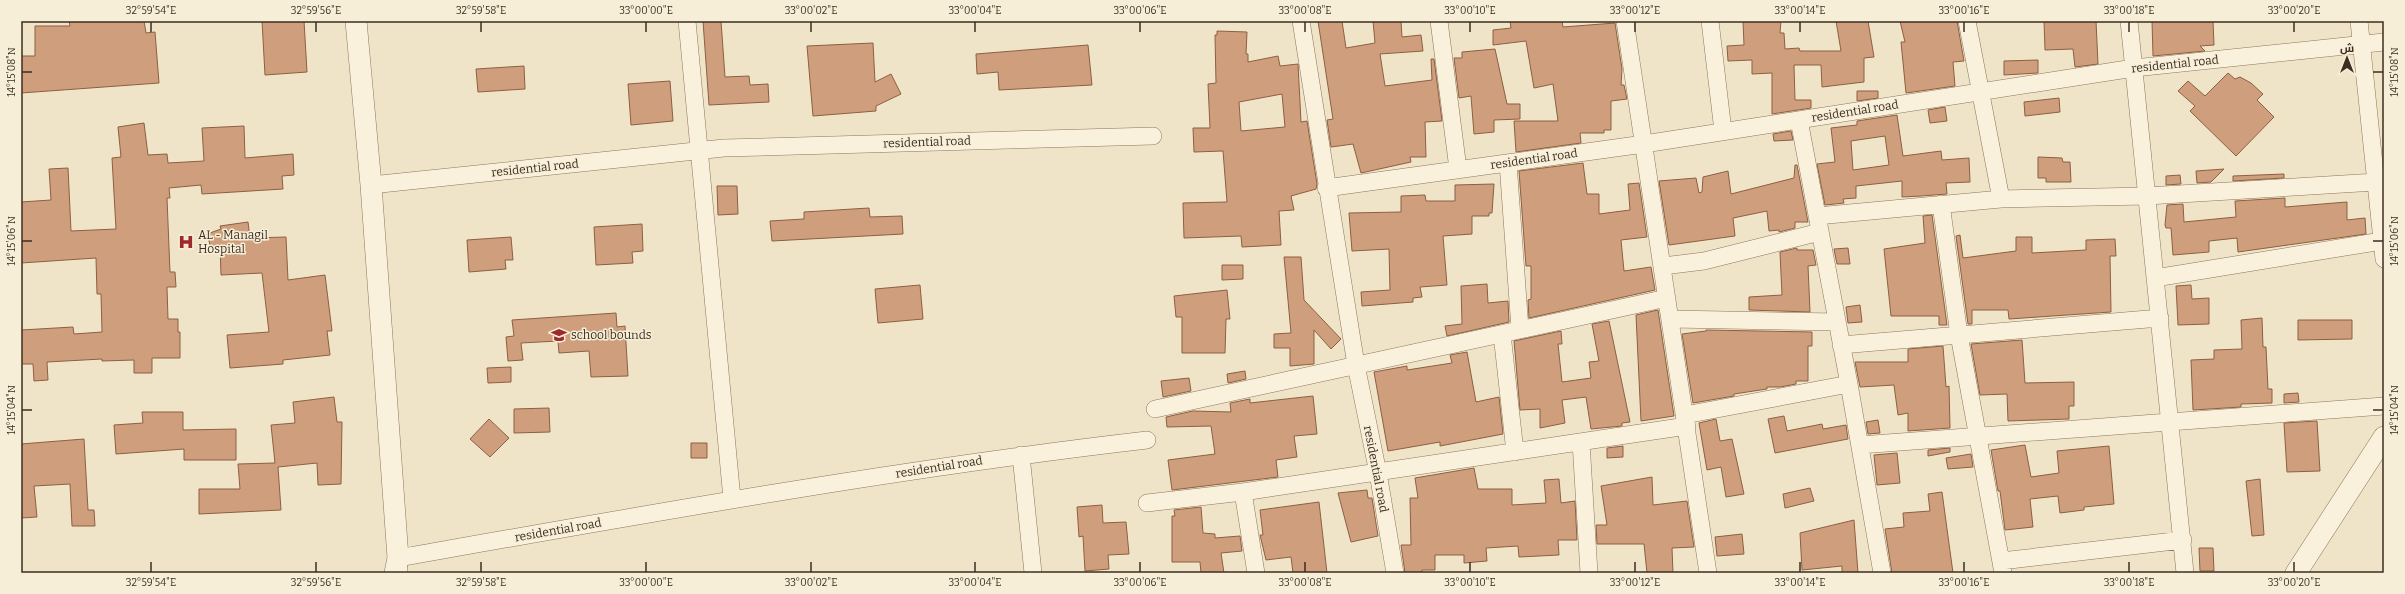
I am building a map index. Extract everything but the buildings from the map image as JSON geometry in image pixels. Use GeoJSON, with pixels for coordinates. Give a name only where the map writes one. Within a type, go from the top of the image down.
{"type":"FeatureCollection","features":[{"type":"Feature","properties":{"kind":"street"},"geometry":{"type":"LineString","coordinates":[[356,21],[371,186],[397,568]]}},
{"type":"Feature","properties":{"kind":"street"},"geometry":{"type":"LineString","coordinates":[[687,21],[732,499]]}},
{"type":"Feature","properties":{"kind":"street","name":"residential road"},"geometry":{"type":"LineString","coordinates":[[1301,21],[1326,188],[1356,365],[1378,473],[1395,573]]}},
{"type":"Feature","properties":{"kind":"street"},"geometry":{"type":"LineString","coordinates":[[1439,21],[1458,169]]}},
{"type":"Feature","properties":{"kind":"street"},"geometry":{"type":"LineString","coordinates":[[1625,21],[1708,573]]}},
{"type":"Feature","properties":{"kind":"street"},"geometry":{"type":"LineString","coordinates":[[1710,21],[1723,131]]}},
{"type":"Feature","properties":{"kind":"street"},"geometry":{"type":"LineString","coordinates":[[1967,21],[2001,199]]}},
{"type":"Feature","properties":{"kind":"street"},"geometry":{"type":"LineString","coordinates":[[2129,21],[2183,540],[2185,573]]}},
{"type":"Feature","properties":{"kind":"street"},"geometry":{"type":"LineString","coordinates":[[2359,21],[2384,259]]}},
{"type":"Feature","properties":{"kind":"street","name":"residential road"},"geometry":{"type":"LineString","coordinates":[[1326,188],[1644,144],[2134,68],[2384,42]]}},
{"type":"Feature","properties":{"kind":"street"},"geometry":{"type":"LineString","coordinates":[[1799,120],[1842,345],[1882,573]]}},
{"type":"Feature","properties":{"kind":"street","name":"residential road"},"geometry":{"type":"LineString","coordinates":[[371,186],[700,150],[1153,136]]}},
{"type":"Feature","properties":{"kind":"street"},"geometry":{"type":"LineString","coordinates":[[1508,163],[1520,329]]}},
{"type":"Feature","properties":{"kind":"street"},"geometry":{"type":"LineString","coordinates":[[1663,266],[1704,261],[1819,224],[1941,204],[2001,199],[2147,196],[2376,182]]}},
{"type":"Feature","properties":{"kind":"street"},"geometry":{"type":"LineString","coordinates":[[1941,204],[1959,335],[1976,436],[2002,567],[2183,540]]}},
{"type":"Feature","properties":{"kind":"street"},"geometry":{"type":"LineString","coordinates":[[2155,278],[2382,241]]}},
{"type":"Feature","properties":{"kind":"street"},"geometry":{"type":"LineString","coordinates":[[1155,409],[1667,298]]}},
{"type":"Feature","properties":{"kind":"street"},"geometry":{"type":"LineString","coordinates":[[1842,345],[2160,318]]}},
{"type":"Feature","properties":{"kind":"street"},"geometry":{"type":"LineString","coordinates":[[1671,319],[1837,322]]}},
{"type":"Feature","properties":{"kind":"street"},"geometry":{"type":"LineString","coordinates":[[1502,334],[1514,452]]}},
{"type":"Feature","properties":{"kind":"street"},"geometry":{"type":"LineString","coordinates":[[1147,503],[1243,492],[1581,442],[1849,384]]}},
{"type":"Feature","properties":{"kind":"street"},"geometry":{"type":"LineString","coordinates":[[1860,445],[2384,406]]}},
{"type":"Feature","properties":{"kind":"street"},"geometry":{"type":"LineString","coordinates":[[2296,573],[2384,438]]}},
{"type":"Feature","properties":{"kind":"street","name":"residential road"},"geometry":{"type":"LineString","coordinates":[[397,568],[732,499],[1021,455],[1147,440]]}},
{"type":"Feature","properties":{"kind":"street"},"geometry":{"type":"LineString","coordinates":[[1581,442],[1589,573]]}},
{"type":"Feature","properties":{"kind":"street"},"geometry":{"type":"LineString","coordinates":[[1021,455],[1033,573]]}},
{"type":"Feature","properties":{"kind":"street"},"geometry":{"type":"LineString","coordinates":[[1243,492],[1256,573]]}},
{"type":"Feature","properties":{"kind":"place","name":"AL - Managil Hospital"},"geometry":{"type":"Point","coordinates":[186,242]}},
{"type":"Feature","properties":{"kind":"place","name":"school bounds"},"geometry":{"type":"Point","coordinates":[559,335]}}]}
